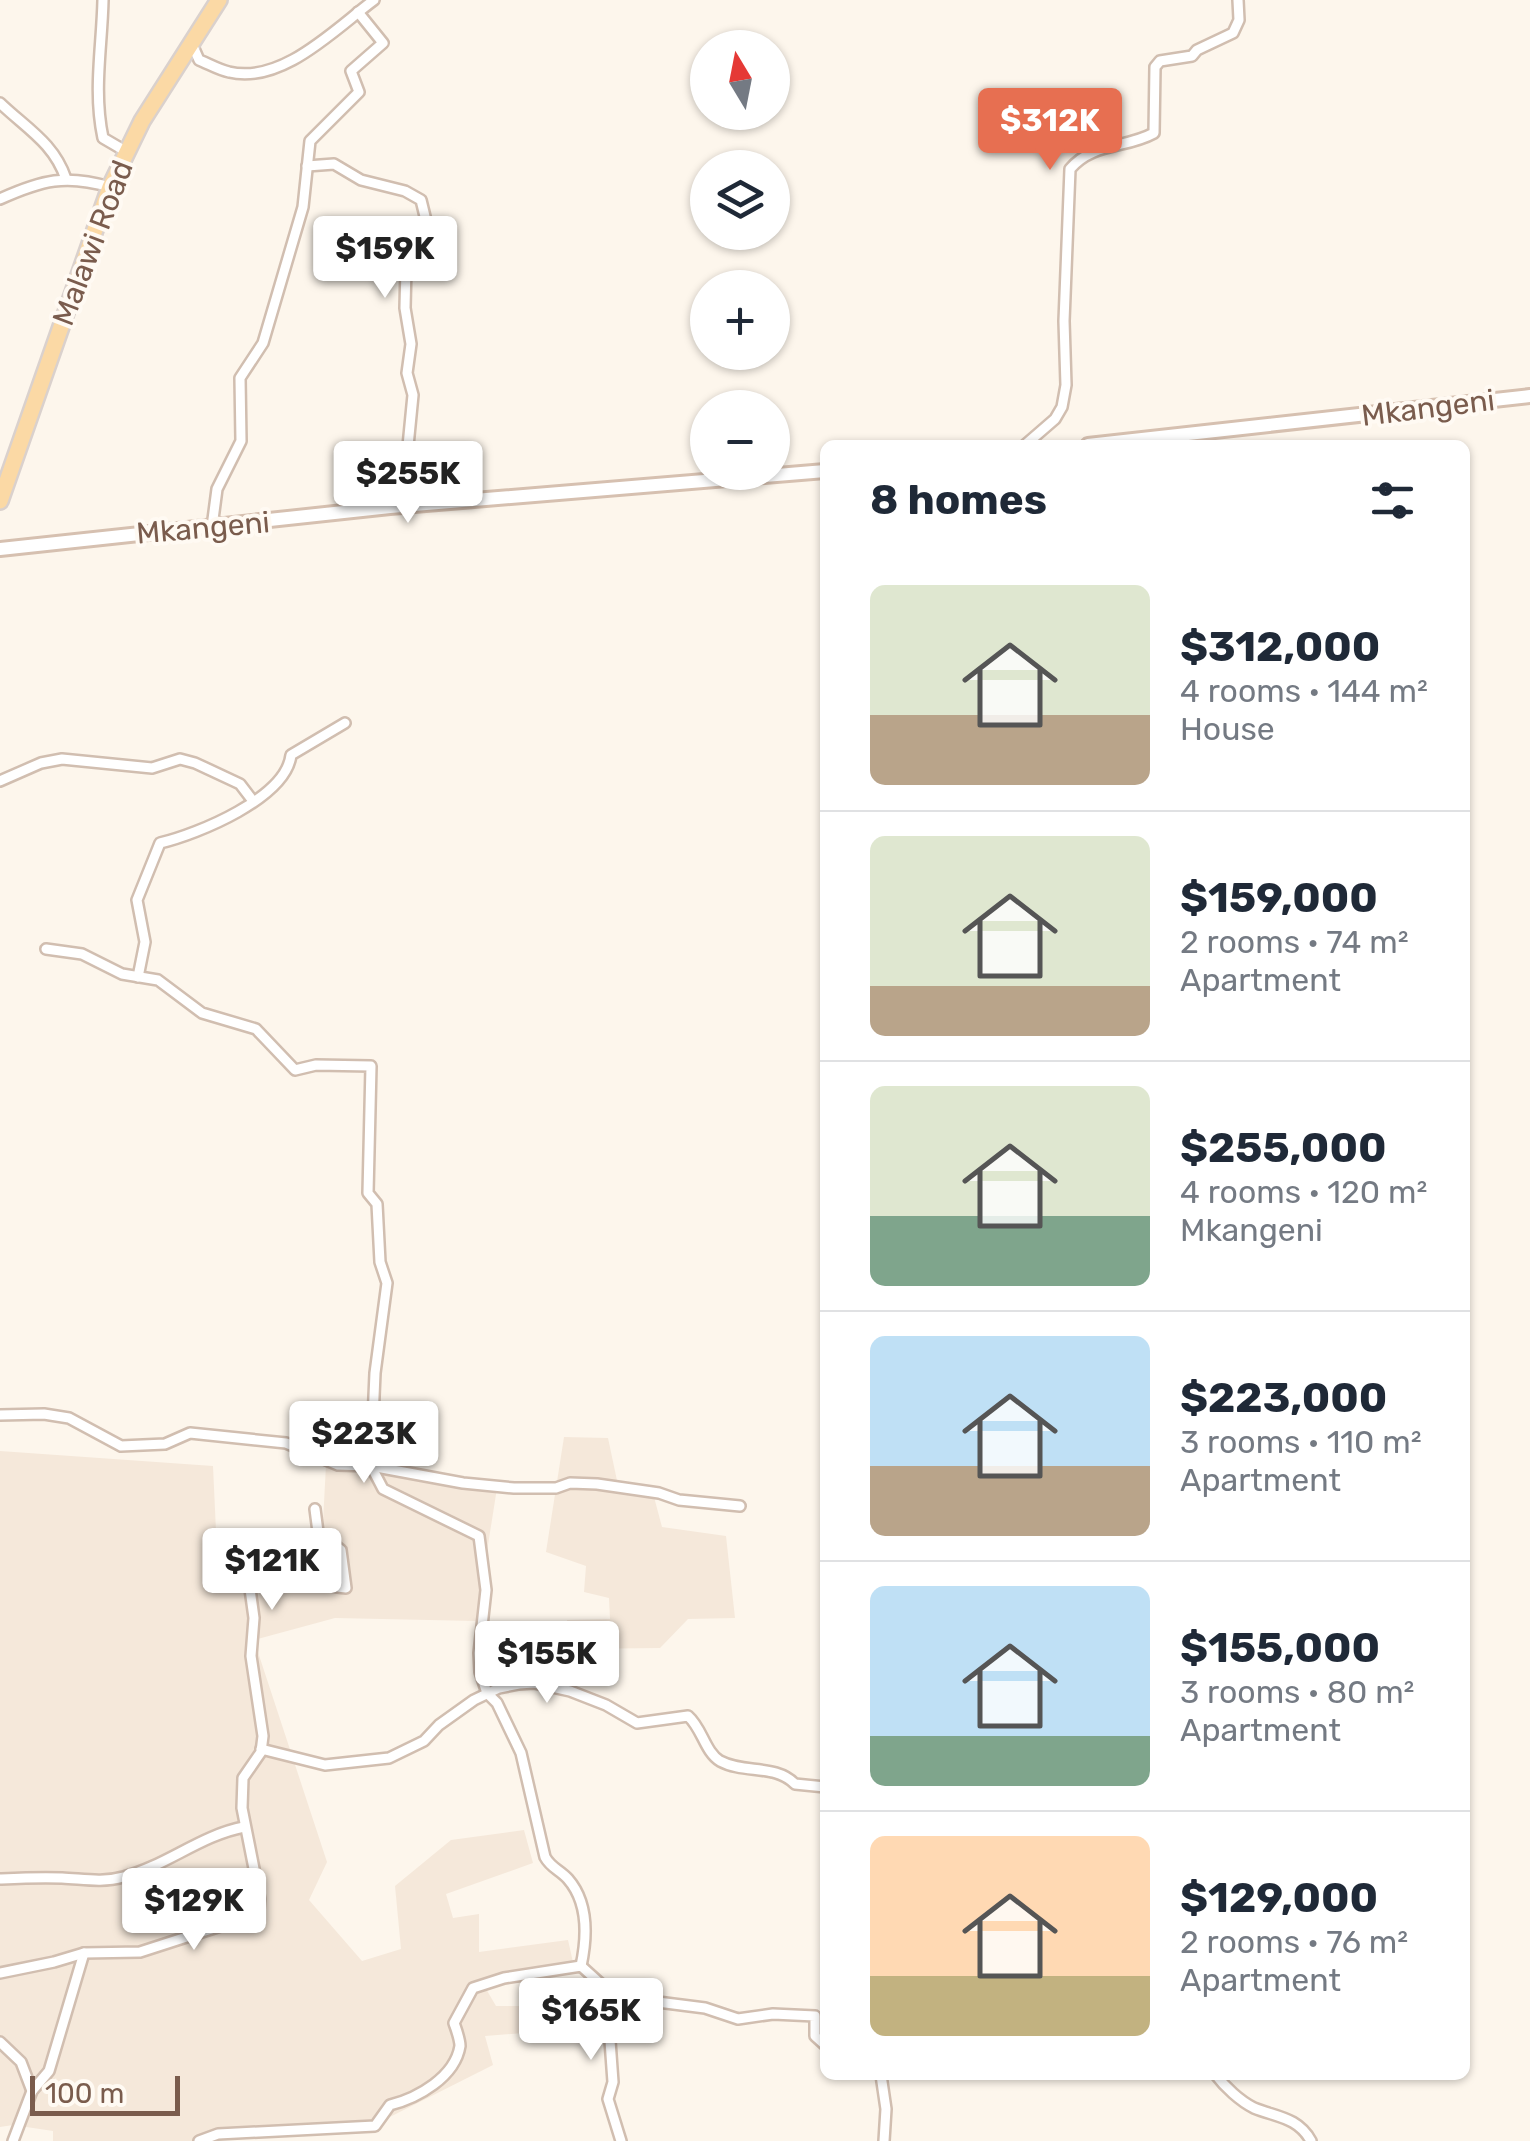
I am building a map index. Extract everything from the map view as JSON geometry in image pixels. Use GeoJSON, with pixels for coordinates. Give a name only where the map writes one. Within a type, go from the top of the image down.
{"type":"FeatureCollection","features":[{"type":"Feature","properties":{"kind":"main road","name":"Malawi Road"},"geometry":{"type":"LineString","coordinates":[[0,501],[110,187],[142,121],[219,0]]}},
{"type":"Feature","properties":{"kind":"street"},"geometry":{"type":"LineString","coordinates":[[103,0],[98,115],[103,138],[126,152]]}},
{"type":"Feature","properties":{"kind":"street"},"geometry":{"type":"LineString","coordinates":[[192,43],[199,60],[232,73],[267,70],[298,58],[374,0]]}},
{"type":"Feature","properties":{"kind":"street"},"geometry":{"type":"LineString","coordinates":[[1031,440],[1055,419],[1066,385],[1064,321],[1070,169],[1092,150],[1140,140],[1154,133],[1154,68],[1160,61],[1187,58],[1234,33],[1239,20],[1238,0]]}},
{"type":"Feature","properties":{"kind":"street"},"geometry":{"type":"LineString","coordinates":[[212,527],[216,489],[242,441],[240,378],[262,343],[303,207],[310,140],[359,92],[352,71],[384,43],[358,12]]}},
{"type":"Feature","properties":{"kind":"street"},"geometry":{"type":"LineString","coordinates":[[0,103],[44,140],[59,158],[66,179]]}},
{"type":"Feature","properties":{"kind":"street"},"geometry":{"type":"LineString","coordinates":[[306,166],[334,164],[361,180],[405,190],[421,200],[427,215],[432,245],[406,266],[405,308],[412,344],[407,373],[413,395],[408,446],[390,507]]}},
{"type":"Feature","properties":{"kind":"street"},"geometry":{"type":"LineString","coordinates":[[0,199],[56,180],[80,178],[110,187]]}},
{"type":"Feature","properties":{"kind":"street","name":"Mkangeni"},"geometry":{"type":"LineString","coordinates":[[1133,440],[1530,396]]}},
{"type":"Feature","properties":{"kind":"street","name":"Mkangeni"},"geometry":{"type":"LineString","coordinates":[[0,549],[390,507],[820,471]]}},
{"type":"Feature","properties":{"kind":"street"},"geometry":{"type":"LineString","coordinates":[[138,977],[145,942],[137,900],[160,844],[202,832],[253,801],[282,780],[290,768],[291,755],[345,723]]}},
{"type":"Feature","properties":{"kind":"street"},"geometry":{"type":"LineString","coordinates":[[0,781],[41,763],[62,759],[152,768],[180,759],[240,784],[253,801]]}},
{"type":"Feature","properties":{"kind":"street"},"geometry":{"type":"LineString","coordinates":[[46,950],[82,954],[122,974],[158,980],[202,1013],[256,1029],[294,1070],[316,1065],[371,1066],[368,1193],[377,1204],[380,1262],[387,1283],[375,1374],[371,1466],[383,1490],[478,1536],[486,1590],[480,1672],[525,1764],[545,1857],[575,1888],[586,1930],[581,1966]]}},
{"type":"Feature","properties":{"kind":"street"},"geometry":{"type":"LineString","coordinates":[[0,1415],[70,1418],[121,1446],[165,1444],[190,1433],[286,1443],[338,1465],[371,1466],[462,1483],[514,1488],[597,1484],[659,1493],[679,1500],[740,1506]]}},
{"type":"Feature","properties":{"kind":"street"},"geometry":{"type":"LineString","coordinates":[[0,1973],[84,1952],[140,1952],[204,1930],[258,1919],[260,1899],[244,1827],[243,1778],[261,1749],[263,1727],[251,1656],[251,1585],[259,1578],[278,1574],[346,1588],[340,1550],[318,1532],[315,1508]]}},
{"type":"Feature","properties":{"kind":"street"},"geometry":{"type":"LineString","coordinates":[[261,1749],[325,1765],[388,1758],[424,1741],[439,1725],[487,1693],[534,1683],[606,1705],[638,1723],[688,1716],[719,1760],[741,1768],[786,1775],[795,1784],[820,1786]]}},
{"type":"Feature","properties":{"kind":"street"},"geometry":{"type":"LineString","coordinates":[[0,1879],[122,1878],[156,1866],[216,1834],[244,1827]]}},
{"type":"Feature","properties":{"kind":"street"},"geometry":{"type":"LineString","coordinates":[[13,2141],[32,2091],[49,2071],[84,1952]]}},
{"type":"Feature","properties":{"kind":"street"},"geometry":{"type":"LineString","coordinates":[[581,1966],[602,1985],[617,1987],[642,2000],[704,2008],[738,2020],[774,2014],[815,2016],[815,2036],[820,2040]]}},
{"type":"Feature","properties":{"kind":"street"},"geometry":{"type":"LineString","coordinates":[[199,2141],[218,2134],[375,2126],[390,2105],[410,2100],[447,2073],[460,2045],[454,2023],[473,1988],[504,1978],[581,1966]]}},
{"type":"Feature","properties":{"kind":"street"},"geometry":{"type":"LineString","coordinates":[[617,1987],[608,2027],[612,2082],[608,2100],[621,2141]]}},
{"type":"Feature","properties":{"kind":"street"},"geometry":{"type":"LineString","coordinates":[[0,2042],[21,2062],[32,2091]]}},
{"type":"Feature","properties":{"kind":"street"},"geometry":{"type":"LineString","coordinates":[[882,2080],[886,2109],[884,2141]]}},
{"type":"Feature","properties":{"kind":"street"},"geometry":{"type":"LineString","coordinates":[[1222,2080],[1254,2108],[1280,2114],[1296,2124],[1310,2141]]}},
{"type":"Feature","properties":{"kind":"shaded area"},"geometry":{"type":"Polygon","coordinates":[[[564,1437],[608,1438],[619,1490],[654,1497],[662,1527],[726,1536],[735,1618],[688,1619],[660,1648],[573,1649],[567,1620],[610,1619],[609,1598],[584,1592],[586,1566],[546,1552],[564,1437]]]}},
{"type":"Feature","properties":{"kind":"shaded area"},"geometry":{"type":"Polygon","coordinates":[[[0,1451],[213,1466],[216,1531],[264,1531],[271,1574],[320,1579],[326,1465],[497,1488],[476,1621],[335,1618],[254,1640],[327,1862],[309,1900],[362,1961],[401,1949],[395,1886],[451,1840],[524,1830],[533,1863],[446,1894],[453,1918],[479,1914],[479,1952],[568,1940],[575,1971],[482,1982],[496,2006],[538,2006],[538,2032],[485,2036],[493,2065],[366,2129],[216,2133],[216,2141],[53,2141],[53,2131],[0,2127],[0,1451]]]}}]}
